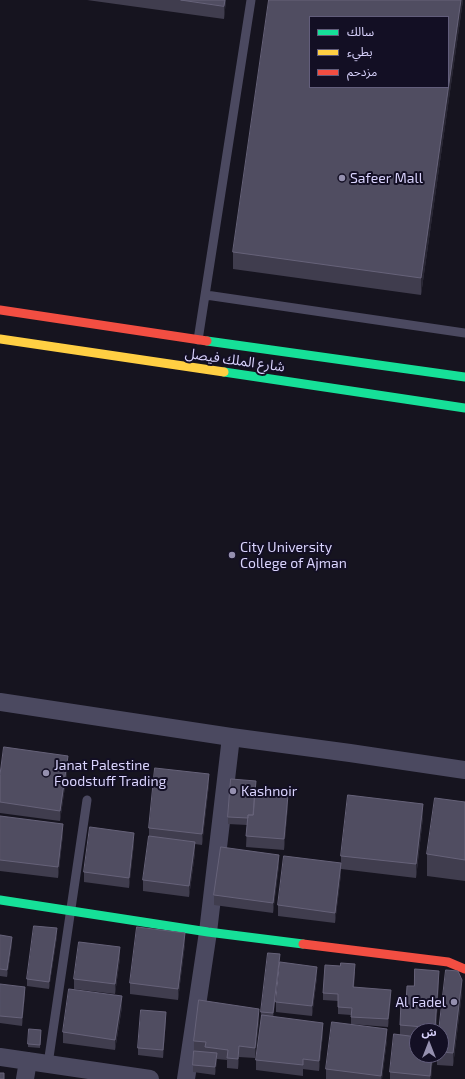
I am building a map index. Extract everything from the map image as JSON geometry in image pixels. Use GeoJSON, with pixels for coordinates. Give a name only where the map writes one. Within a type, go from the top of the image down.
{"type":"FeatureCollection","features":[{"type":"Feature","properties":{"kind":"street","name":"شارع الملك فيصل"},"geometry":{"type":"LineString","coordinates":[[0,310],[198,340],[465,377]]}},
{"type":"Feature","properties":{"kind":"street","name":"شارع الملك فيصل"},"geometry":{"type":"LineString","coordinates":[[0,339],[465,408]]}},
{"type":"Feature","properties":{"kind":"street"},"geometry":{"type":"LineString","coordinates":[[440,373],[446,384]]}},
{"type":"Feature","properties":{"kind":"street"},"geometry":{"type":"LineString","coordinates":[[435,404],[444,396]]}},
{"type":"Feature","properties":{"kind":"street"},"geometry":{"type":"LineString","coordinates":[[0,702],[465,770]]}},
{"type":"Feature","properties":{"kind":"street"},"geometry":{"type":"LineString","coordinates":[[186,1079],[208,932],[232,737]]}},
{"type":"Feature","properties":{"kind":"street"},"geometry":{"type":"LineString","coordinates":[[0,900],[208,932],[457,960],[465,969]]}},
{"type":"Feature","properties":{"kind":"street"},"geometry":{"type":"LineString","coordinates":[[0,1057],[150,1079]]}},
{"type":"Feature","properties":{"kind":"street"},"geometry":{"type":"LineString","coordinates":[[25,1079],[28,1061]]}},
{"type":"Feature","properties":{"kind":"lane"},"geometry":{"type":"LineString","coordinates":[[198,340],[251,0]]}},
{"type":"Feature","properties":{"kind":"lane"},"geometry":{"type":"LineString","coordinates":[[206,295],[465,333]]}},
{"type":"Feature","properties":{"kind":"lane"},"geometry":{"type":"LineString","coordinates":[[48,1064],[87,800]]}},
{"type":"Feature","properties":{"kind":"building"},"geometry":{"type":"Polygon","coordinates":[[[181,0],[225,0],[224,6],[181,0]]]}},
{"type":"Feature","properties":{"kind":"building","name":"Safeer Mall"},"geometry":{"type":"Polygon","coordinates":[[[269,0],[461,0],[449,83],[449,16],[309,16],[309,88],[448,88],[421,278],[233,252],[269,0]]]}},
{"type":"Feature","properties":{"kind":"building"},"geometry":{"type":"Polygon","coordinates":[[[4,747],[68,756],[60,811],[0,802],[0,775],[4,747]]]}},
{"type":"Feature","properties":{"kind":"building"},"geometry":{"type":"Polygon","coordinates":[[[155,768],[209,774],[202,834],[149,828],[155,768]]]}},
{"type":"Feature","properties":{"kind":"building"},"geometry":{"type":"Polygon","coordinates":[[[231,779],[256,781],[253,815],[248,815],[248,818],[228,817],[231,779]]]}},
{"type":"Feature","properties":{"kind":"building"},"geometry":{"type":"Polygon","coordinates":[[[255,792],[288,795],[284,839],[246,836],[248,815],[253,815],[255,792]]]}},
{"type":"Feature","properties":{"kind":"building"},"geometry":{"type":"Polygon","coordinates":[[[348,795],[423,804],[416,864],[341,856],[348,795]]]}},
{"type":"Feature","properties":{"kind":"building"},"geometry":{"type":"Polygon","coordinates":[[[435,798],[465,802],[465,860],[427,854],[435,798]]]}},
{"type":"Feature","properties":{"kind":"building"},"geometry":{"type":"Polygon","coordinates":[[[0,816],[63,824],[58,867],[0,860],[0,816]]]}},
{"type":"Feature","properties":{"kind":"building"},"geometry":{"type":"Polygon","coordinates":[[[90,827],[134,833],[129,878],[84,872],[90,827]]]}},
{"type":"Feature","properties":{"kind":"building"},"geometry":{"type":"Polygon","coordinates":[[[149,836],[195,842],[189,886],[143,880],[149,836]]]}},
{"type":"Feature","properties":{"kind":"building"},"geometry":{"type":"Polygon","coordinates":[[[221,847],[279,855],[273,903],[214,895],[221,847]]]}},
{"type":"Feature","properties":{"kind":"building"},"geometry":{"type":"Polygon","coordinates":[[[284,856],[341,863],[335,913],[278,905],[284,856]]]}},
{"type":"Feature","properties":{"kind":"building"},"geometry":{"type":"Polygon","coordinates":[[[34,926],[57,928],[49,982],[27,979],[34,926]]]}},
{"type":"Feature","properties":{"kind":"building"},"geometry":{"type":"Polygon","coordinates":[[[137,927],[185,933],[178,989],[130,983],[137,927]]]}},
{"type":"Feature","properties":{"kind":"building"},"geometry":{"type":"Polygon","coordinates":[[[0,935],[12,937],[7,970],[0,969],[0,935]]]}},
{"type":"Feature","properties":{"kind":"building"},"geometry":{"type":"Polygon","coordinates":[[[79,942],[120,947],[115,984],[74,979],[79,942]]]}},
{"type":"Feature","properties":{"kind":"building"},"geometry":{"type":"Polygon","coordinates":[[[268,953],[280,954],[273,1013],[261,1012],[268,953]]]}},
{"type":"Feature","properties":{"kind":"building"},"geometry":{"type":"Polygon","coordinates":[[[280,962],[317,967],[312,1006],[276,1002],[280,962]]]}},
{"type":"Feature","properties":{"kind":"building"},"geometry":{"type":"Polygon","coordinates":[[[341,963],[355,964],[353,987],[391,990],[388,1019],[351,1017],[352,1008],[338,1007],[338,994],[323,993],[325,965],[340,966],[341,963]]]}},
{"type":"Feature","properties":{"kind":"building"},"geometry":{"type":"Polygon","coordinates":[[[415,969],[439,971],[435,1023],[409,1023],[409,1026],[400,1025],[401,1002],[406,1002],[407,986],[414,986],[415,969]]]}},
{"type":"Feature","properties":{"kind":"building"},"geometry":{"type":"Polygon","coordinates":[[[446,970],[458,971],[462,980],[453,1053],[449,1053],[449,1023],[440,1023],[446,970]]]}},
{"type":"Feature","properties":{"kind":"building"},"geometry":{"type":"Polygon","coordinates":[[[0,984],[25,987],[22,1018],[0,1016],[0,984]]]}},
{"type":"Feature","properties":{"kind":"building"},"geometry":{"type":"Polygon","coordinates":[[[69,989],[122,996],[115,1040],[63,1032],[69,989]]]}},
{"type":"Feature","properties":{"kind":"building"},"geometry":{"type":"Polygon","coordinates":[[[199,1000],[259,1009],[255,1048],[239,1046],[238,1059],[227,1058],[228,1050],[205,1047],[206,1042],[194,1041],[199,1000]]]}},
{"type":"Feature","properties":{"kind":"building"},"geometry":{"type":"Polygon","coordinates":[[[141,1010],[166,1012],[163,1050],[138,1048],[141,1010]]]}},
{"type":"Feature","properties":{"kind":"building"},"geometry":{"type":"Polygon","coordinates":[[[262,1015],[323,1023],[319,1061],[303,1059],[303,1065],[256,1060],[262,1015]]]}},
{"type":"Feature","properties":{"kind":"building"},"geometry":{"type":"Polygon","coordinates":[[[332,1022],[387,1029],[381,1076],[326,1069],[332,1022]]]}},
{"type":"Feature","properties":{"kind":"building"},"geometry":{"type":"Polygon","coordinates":[[[29,1029],[41,1030],[40,1045],[28,1044],[29,1029]]]}},
{"type":"Feature","properties":{"kind":"building"},"geometry":{"type":"Polygon","coordinates":[[[394,1034],[409,1036],[409,1063],[431,1063],[430,1076],[390,1072],[394,1034]]]}},
{"type":"Feature","properties":{"kind":"building"},"geometry":{"type":"Polygon","coordinates":[[[194,1051],[217,1053],[215,1067],[193,1065],[194,1051]]]}},
{"type":"Feature","properties":{"kind":"building"},"geometry":{"type":"Polygon","coordinates":[[[0,1073],[4,1073],[4,1079],[0,1079],[0,1073]]]}},
{"type":"Feature","properties":{"kind":"traffic: fast"},"geometry":{"type":"LineString","coordinates":[[207,341],[465,377]]}},
{"type":"Feature","properties":{"kind":"traffic: fast"},"geometry":{"type":"LineString","coordinates":[[224,372],[465,408]]}},
{"type":"Feature","properties":{"kind":"traffic: fast"},"geometry":{"type":"LineString","coordinates":[[0,900],[208,932],[303,944]]}},
{"type":"Feature","properties":{"kind":"traffic: slow"},"geometry":{"type":"LineString","coordinates":[[0,339],[224,372]]}},
{"type":"Feature","properties":{"kind":"traffic: jam"},"geometry":{"type":"LineString","coordinates":[[0,310],[207,341]]}},
{"type":"Feature","properties":{"kind":"traffic: jam"},"geometry":{"type":"LineString","coordinates":[[303,944],[448,962],[465,969]]}},
{"type":"Feature","properties":{"kind":"place","name":"Safeer Mall"},"geometry":{"type":"Point","coordinates":[342,178]}},
{"type":"Feature","properties":{"kind":"place","name":"City University College of Ajman"},"geometry":{"type":"Point","coordinates":[232,555]}},
{"type":"Feature","properties":{"kind":"place","name":"Janat Palestine Foodstuff Trading"},"geometry":{"type":"Point","coordinates":[46,773]}},
{"type":"Feature","properties":{"kind":"place","name":"Kashnoir"},"geometry":{"type":"Point","coordinates":[233,791]}},
{"type":"Feature","properties":{"kind":"place","name":"Al Fadel"},"geometry":{"type":"Point","coordinates":[454,1002]}}]}
